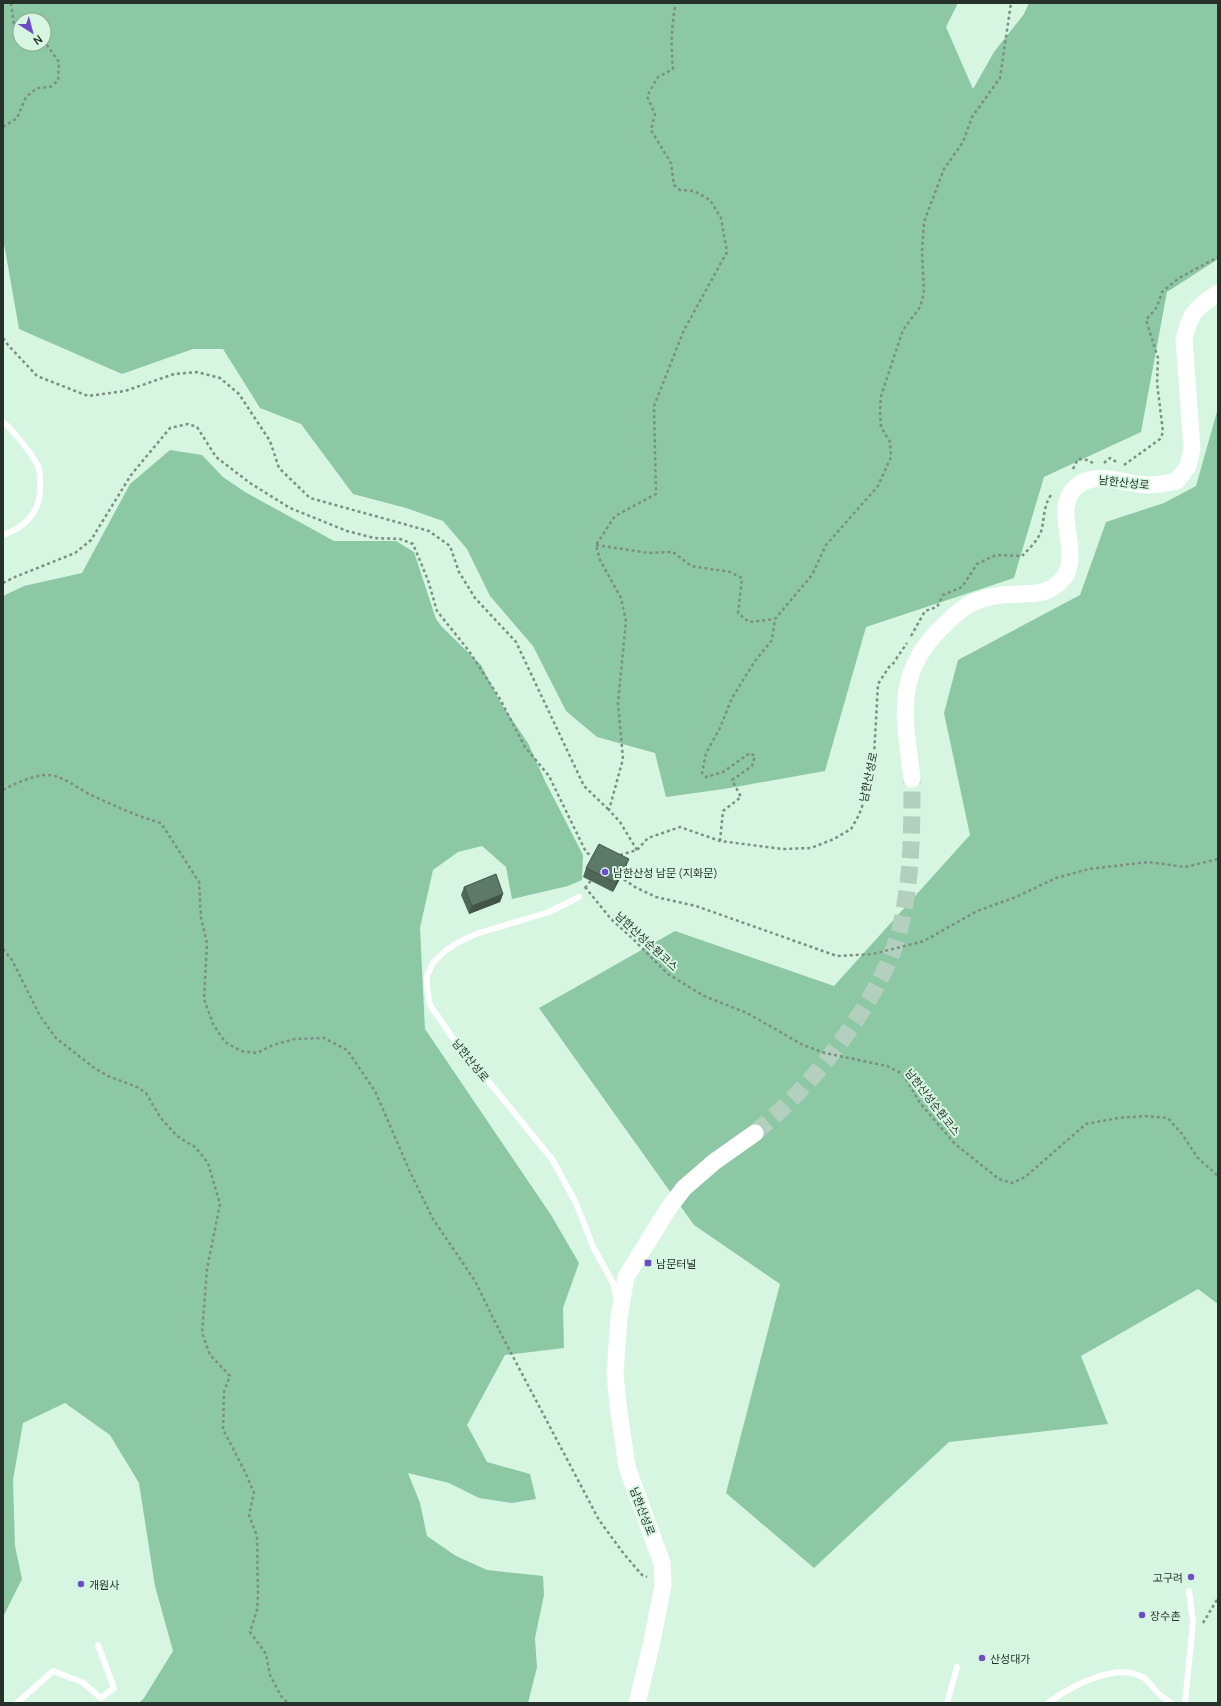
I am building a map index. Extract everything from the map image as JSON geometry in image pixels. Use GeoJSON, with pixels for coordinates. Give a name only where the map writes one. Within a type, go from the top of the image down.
{"type":"FeatureCollection","features":[{"type":"Feature","properties":{"kind":"main road","name":"남한산성로"},"geometry":{"type":"LineString","coordinates":[[912,779],[905,699],[907,684],[913,668],[926,643],[945,624],[970,604],[993,596],[1041,592],[1050,589],[1060,581],[1068,571],[1070,558],[1069,536],[1066,522],[1066,501],[1072,491],[1082,481],[1098,477],[1146,485],[1162,484],[1177,481],[1188,466],[1192,449],[1184,339],[1188,322],[1196,308],[1218,293]]}},
{"type":"Feature","properties":{"kind":"main road","name":"남한산성로"},"geometry":{"type":"LineString","coordinates":[[636,1703],[651,1646],[663,1585],[662,1564],[636,1495],[626,1461],[615,1374],[619,1317],[626,1277],[668,1209],[684,1188],[714,1162],[755,1133]]}},
{"type":"Feature","properties":{"kind":"lane"},"geometry":{"type":"LineString","coordinates":[[3,422],[10,428],[25,447],[39,469],[40,498],[33,515],[14,531],[3,535]]}},
{"type":"Feature","properties":{"kind":"lane","name":"남한산성로"},"geometry":{"type":"LineString","coordinates":[[579,897],[549,912],[476,934],[457,943],[445,951],[433,963],[427,975],[427,988],[430,1005],[449,1032],[552,1159],[576,1203],[593,1247],[614,1285],[619,1317]]}},
{"type":"Feature","properties":{"kind":"lane"},"geometry":{"type":"LineString","coordinates":[[1185,1703],[1193,1622],[1189,1592]]}},
{"type":"Feature","properties":{"kind":"lane"},"geometry":{"type":"LineString","coordinates":[[17,1703],[53,1671],[82,1682],[101,1698],[114,1688],[98,1645]]}},
{"type":"Feature","properties":{"kind":"lane"},"geometry":{"type":"LineString","coordinates":[[948,1703],[957,1667]]}},
{"type":"Feature","properties":{"kind":"lane"},"geometry":{"type":"LineString","coordinates":[[1049,1702],[1065,1691],[1102,1675],[1130,1672],[1144,1678],[1159,1694],[1171,1703]]}},
{"type":"Feature","properties":{"kind":"path"},"geometry":{"type":"LineString","coordinates":[[609,810],[623,759],[618,703],[626,621],[621,598],[600,560],[596,545],[615,516],[656,494],[654,406],[684,330],[727,252],[721,218],[710,200],[694,191],[680,190],[674,185],[671,163],[651,130],[655,114],[647,96],[658,77],[673,69],[671,41],[672,21],[676,3]]}},
{"type":"Feature","properties":{"kind":"path"},"geometry":{"type":"LineString","coordinates":[[720,841],[723,811],[741,797],[732,780],[752,766],[755,756],[750,753],[723,772],[706,777],[702,773],[706,753],[720,728],[732,698],[755,661],[772,640],[775,619],[812,575],[826,545],[878,486],[891,457],[890,442],[881,427],[880,412],[882,396],[903,330],[920,307],[924,293],[922,252],[924,222],[944,169],[963,142],[972,117],[1000,78],[1011,3]]}},
{"type":"Feature","properties":{"kind":"path"},"geometry":{"type":"LineString","coordinates":[[3,127],[16,118],[26,98],[37,88],[50,87],[58,81],[59,62],[52,52]]}},
{"type":"Feature","properties":{"kind":"path"},"geometry":{"type":"LineString","coordinates":[[1132,458],[1160,439],[1163,432],[1157,383],[1158,358],[1146,320],[1158,307],[1162,292],[1179,278],[1218,257]]}},
{"type":"Feature","properties":{"kind":"path"},"geometry":{"type":"LineString","coordinates":[[3,338],[37,376],[88,396],[125,391],[174,374],[197,372],[220,378],[239,394],[270,441],[279,468],[310,498],[429,531],[450,546],[459,572],[475,598],[516,642],[584,786],[620,822],[638,850],[617,856]]}},
{"type":"Feature","properties":{"kind":"path"},"geometry":{"type":"LineString","coordinates":[[3,583],[75,553],[91,540],[131,475],[170,428],[188,424],[197,427],[216,457],[250,483],[290,508],[347,531],[374,538],[400,539],[412,544],[428,580],[437,611],[469,651],[500,699],[525,747],[548,776],[586,852],[598,861]]}},
{"type":"Feature","properties":{"kind":"path"},"geometry":{"type":"LineString","coordinates":[[1069,472],[1073,469],[1078,459],[1087,460],[1100,466]]}},
{"type":"Feature","properties":{"kind":"path","name":"남한산성로"},"geometry":{"type":"LineString","coordinates":[[638,850],[648,838],[680,827],[720,841],[783,849],[811,848],[834,839],[851,829],[859,815],[865,798],[874,756],[878,684],[920,622],[925,611],[937,607],[943,595],[962,587],[977,564],[996,555],[1022,556],[1028,550],[1040,534],[1043,515],[1049,498],[1053,492]]}},
{"type":"Feature","properties":{"kind":"path"},"geometry":{"type":"LineString","coordinates":[[596,545],[649,553],[673,552],[692,566],[730,572],[742,578],[738,613],[749,622],[775,619]]}},
{"type":"Feature","properties":{"kind":"path"},"geometry":{"type":"LineString","coordinates":[[896,659],[913,668]]}},
{"type":"Feature","properties":{"kind":"path"},"geometry":{"type":"LineString","coordinates":[[3,790],[20,782],[44,775],[61,778],[88,793],[141,817],[161,823],[199,882],[201,918],[207,942],[204,999],[213,1024],[225,1042],[241,1051],[257,1053],[273,1045],[295,1039],[324,1038],[347,1050],[375,1091],[410,1172],[434,1219],[475,1281],[500,1332],[599,1520],[624,1554],[642,1575],[663,1585]]}},
{"type":"Feature","properties":{"kind":"path"},"geometry":{"type":"LineString","coordinates":[[615,873],[635,887],[656,897],[696,906],[838,956],[873,954],[924,941],[977,911],[1016,897],[1056,878],[1089,869],[1148,862],[1185,867],[1218,859]]}},
{"type":"Feature","properties":{"kind":"path"},"geometry":{"type":"LineString","coordinates":[[579,897],[585,887],[595,876]]}},
{"type":"Feature","properties":{"kind":"path","name":"남한산성순환코스"},"geometry":{"type":"LineString","coordinates":[[585,887],[611,919],[668,974],[704,996],[746,1013],[803,1045],[825,1052],[887,1066],[903,1074],[920,1103],[956,1144],[999,1179],[1012,1183],[1025,1177],[1086,1124],[1118,1118],[1144,1116],[1168,1118],[1182,1134],[1198,1157],[1218,1176]]}},
{"type":"Feature","properties":{"kind":"path"},"geometry":{"type":"LineString","coordinates":[[3,949],[12,960],[40,1016],[56,1038],[93,1067],[108,1076],[137,1087],[146,1093],[160,1117],[177,1136],[195,1147],[208,1163],[220,1204],[207,1269],[202,1333],[210,1356],[230,1376],[224,1392],[223,1429],[254,1493],[249,1515],[257,1536],[258,1596],[257,1610],[250,1632],[266,1654],[270,1675],[281,1696],[288,1703]]}},
{"type":"Feature","properties":{"kind":"green space"},"geometry":{"type":"Polygon","coordinates":[[[3,3],[958,3],[946,27],[973,89],[994,52],[1024,14],[1029,3],[1218,3],[1218,259],[1167,292],[1141,432],[1044,477],[1014,578],[866,627],[825,771],[724,789],[666,797],[655,753],[597,737],[566,711],[533,646],[490,596],[467,549],[443,521],[406,508],[353,494],[301,424],[260,408],[223,349],[193,349],[122,374],[19,329],[3,238],[3,3]]]}},
{"type":"Feature","properties":{"kind":"green space"},"geometry":{"type":"Polygon","coordinates":[[[1218,408],[1218,1304],[1198,1289],[1081,1356],[1108,1424],[949,1442],[814,1568],[726,1493],[780,1284],[694,1225],[539,1008],[675,931],[834,986],[970,835],[944,713],[958,660],[1080,595],[1106,522],[1164,503],[1196,486],[1218,408]]]}},
{"type":"Feature","properties":{"kind":"green space"},"geometry":{"type":"Polygon","coordinates":[[[170,450],[202,455],[223,477],[245,492],[334,541],[396,541],[414,552],[436,619],[442,627],[481,665],[502,705],[528,743],[546,783],[583,855],[582,880],[568,886],[512,899],[506,867],[482,846],[458,852],[433,870],[420,928],[425,1029],[551,1215],[579,1263],[563,1308],[564,1348],[505,1355],[467,1425],[487,1462],[530,1474],[536,1499],[512,1503],[479,1498],[449,1483],[408,1473],[420,1503],[427,1536],[456,1556],[487,1570],[543,1576],[544,1595],[535,1638],[537,1667],[528,1703],[139,1703],[144,1698],[173,1651],[155,1586],[139,1483],[110,1435],[65,1403],[23,1423],[13,1480],[15,1546],[22,1579],[3,1617],[3,596],[24,586],[82,573],[130,484],[170,450]]]}},
{"type":"Feature","properties":{"kind":"building","name":"남한산성 남문 (지화문)"},"geometry":{"type":"Polygon","coordinates":[[[599,844],[629,859],[616,883],[586,868],[599,844]]]}},
{"type":"Feature","properties":{"kind":"building"},"geometry":{"type":"Polygon","coordinates":[[[496,874],[503,894],[472,906],[464,887],[496,874]]]}},
{"type":"Feature","properties":{"kind":"tunnel"},"geometry":{"type":"LineString","coordinates":[[755,1133],[792,1099],[827,1060],[856,1020],[881,978],[891,957],[903,917],[909,878],[912,779]]}},
{"type":"Feature","properties":{"kind":"place","name":"남한산성 남문 (지화문)"},"geometry":{"type":"Point","coordinates":[605,872]}},
{"type":"Feature","properties":{"kind":"place","name":"남문터널"},"geometry":{"type":"Point","coordinates":[648,1263]}},
{"type":"Feature","properties":{"kind":"place","name":"고구려"},"geometry":{"type":"Point","coordinates":[1191,1577]}},
{"type":"Feature","properties":{"kind":"place","name":"개원사"},"geometry":{"type":"Point","coordinates":[81,1584]}},
{"type":"Feature","properties":{"kind":"place","name":"장수촌"},"geometry":{"type":"Point","coordinates":[1142,1615]}},
{"type":"Feature","properties":{"kind":"place","name":"산성대가"},"geometry":{"type":"Point","coordinates":[982,1658]}}]}
